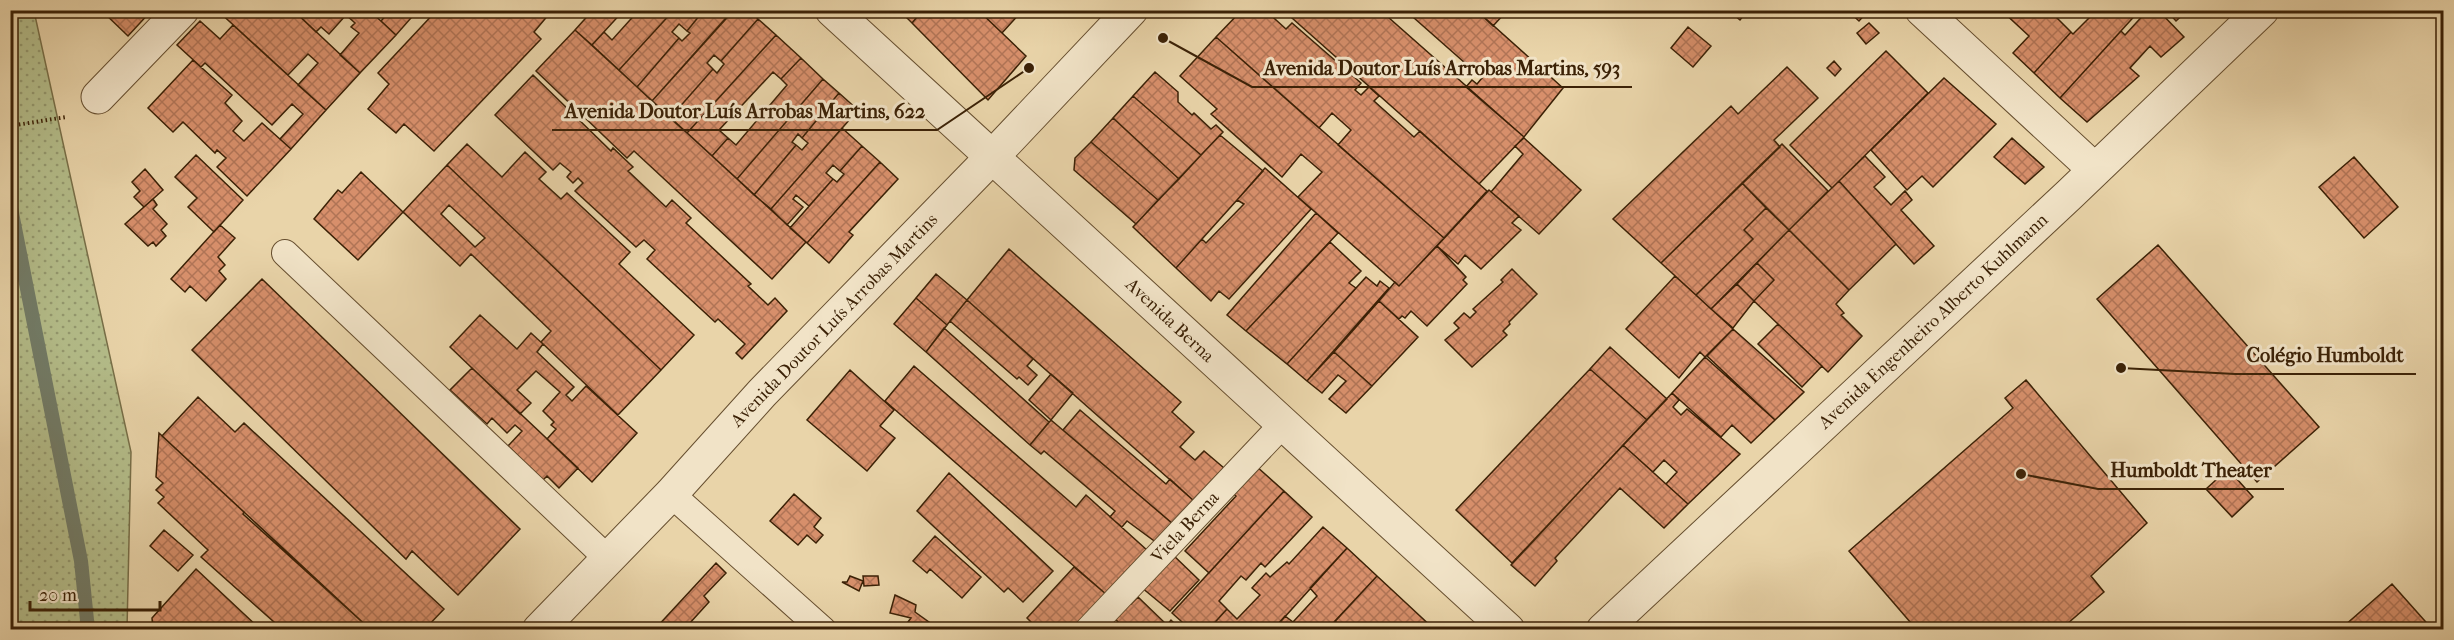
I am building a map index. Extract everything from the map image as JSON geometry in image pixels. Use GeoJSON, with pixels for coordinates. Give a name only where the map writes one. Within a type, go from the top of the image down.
{"type":"FeatureCollection","features":[{"type":"Feature","properties":{"kind":"street"},"geometry":{"type":"LineString","coordinates":[[98,97],[182,10]]}},
{"type":"Feature","properties":{"kind":"street","name":"Avenida Berna"},"geometry":{"type":"LineString","coordinates":[[832,10],[1508,630]]}},
{"type":"Feature","properties":{"kind":"street","name":"Avenida Doutor Luís Arrobas Martins"},"geometry":{"type":"LineString","coordinates":[[539,630],[671,494],[762,393],[992,157],[1131,10]]}},
{"type":"Feature","properties":{"kind":"street"},"geometry":{"type":"LineString","coordinates":[[1922,10],[2095,170]]}},
{"type":"Feature","properties":{"kind":"street","name":"Avenida Engenheiro Alberto Kuhlmann"},"geometry":{"type":"LineString","coordinates":[[1603,630],[2095,170],[2262,10]]}},
{"type":"Feature","properties":{"kind":"lane"},"geometry":{"type":"LineString","coordinates":[[285,253],[607,558]]}},
{"type":"Feature","properties":{"kind":"lane","name":"Viela Berna"},"geometry":{"type":"LineString","coordinates":[[1088,630],[1283,424]]}},
{"type":"Feature","properties":{"kind":"lane"},"geometry":{"type":"LineString","coordinates":[[671,494],[823,630]]}},
{"type":"Feature","properties":{"kind":"path"},"geometry":{"type":"LineString","coordinates":[[10,126],[22,124]]}},
{"type":"Feature","properties":{"kind":"green space"},"geometry":{"type":"Polygon","coordinates":[[[10,11],[34,11],[131,452],[127,629],[11,629],[10,11]]]}},
{"type":"Feature","properties":{"kind":"building"},"geometry":{"type":"Polygon","coordinates":[[[101,10],[152,10],[128,36],[101,10]]]}},
{"type":"Feature","properties":{"kind":"building"},"geometry":{"type":"Polygon","coordinates":[[[217,10],[293,10],[360,73],[326,110],[298,85],[318,63],[308,54],[288,75],[217,10]]]}},
{"type":"Feature","properties":{"kind":"building"},"geometry":{"type":"Polygon","coordinates":[[[293,10],[369,10],[396,35],[360,73],[340,55],[359,33],[351,27],[355,23],[346,15],[329,34],[321,27],[316,32],[293,10]]]}},
{"type":"Feature","properties":{"kind":"building"},"geometry":{"type":"Polygon","coordinates":[[[391,10],[418,10],[396,35],[381,21],[391,10]]]}},
{"type":"Feature","properties":{"kind":"building"},"geometry":{"type":"Polygon","coordinates":[[[437,10],[548,10],[550,13],[534,32],[541,39],[434,151],[404,124],[396,133],[368,109],[389,84],[378,73],[437,10]]]}},
{"type":"Feature","properties":{"kind":"building"},"geometry":{"type":"Polygon","coordinates":[[[593,10],[624,10],[592,45],[575,30],[593,10]]]}},
{"type":"Feature","properties":{"kind":"building"},"geometry":{"type":"Polygon","coordinates":[[[639,10],[674,10],[619,70],[592,45],[604,32],[612,40],[639,10]]]}},
{"type":"Feature","properties":{"kind":"building"},"geometry":{"type":"Polygon","coordinates":[[[674,10],[704,10],[687,31],[679,24],[672,32],[679,38],[637,87],[619,70],[674,10]]]}},
{"type":"Feature","properties":{"kind":"building"},"geometry":{"type":"Polygon","coordinates":[[[704,10],[733,10],[652,101],[637,87],[679,38],[682,41],[690,33],[687,31],[704,10]]]}},
{"type":"Feature","properties":{"kind":"building"},"geometry":{"type":"Polygon","coordinates":[[[734,10],[749,10],[758,19],[721,61],[714,55],[707,63],[713,69],[670,118],[652,101],[734,10]]]}},
{"type":"Feature","properties":{"kind":"building"},"geometry":{"type":"Polygon","coordinates":[[[899,10],[923,10],[912,23],[899,10]]]}},
{"type":"Feature","properties":{"kind":"building"},"geometry":{"type":"Polygon","coordinates":[[[923,10],[978,10],[1026,56],[988,100],[912,23],[923,10]]]}},
{"type":"Feature","properties":{"kind":"building"},"geometry":{"type":"Polygon","coordinates":[[[978,10],[1023,10],[1002,33],[978,10]]]}},
{"type":"Feature","properties":{"kind":"building"},"geometry":{"type":"Polygon","coordinates":[[[1242,10],[1265,10],[1286,29],[1292,23],[1361,83],[1355,90],[1361,95],[1369,87],[1379,96],[1374,101],[1414,137],[1420,131],[1487,191],[1444,238],[1338,145],[1351,130],[1332,113],[1319,128],[1216,37],[1242,10]]]}},
{"type":"Feature","properties":{"kind":"building"},"geometry":{"type":"Polygon","coordinates":[[[1283,10],[1380,10],[1524,137],[1479,184],[1283,10]]]}},
{"type":"Feature","properties":{"kind":"building"},"geometry":{"type":"Polygon","coordinates":[[[1405,10],[1476,10],[1563,88],[1524,137],[1466,87],[1472,80],[1477,84],[1482,78],[1405,10]]]}},
{"type":"Feature","properties":{"kind":"building"},"geometry":{"type":"Polygon","coordinates":[[[1476,10],[1499,10],[1504,14],[1493,26],[1476,10]]]}},
{"type":"Feature","properties":{"kind":"building"},"geometry":{"type":"Polygon","coordinates":[[[1728,10],[1748,10],[1740,20],[1728,10]]]}},
{"type":"Feature","properties":{"kind":"building"},"geometry":{"type":"Polygon","coordinates":[[[1847,10],[1869,10],[1859,21],[1847,10]]]}},
{"type":"Feature","properties":{"kind":"building"},"geometry":{"type":"Polygon","coordinates":[[[2001,10],[2063,10],[2056,17],[2071,32],[2034,73],[2013,53],[2029,36],[2001,10]]]}},
{"type":"Feature","properties":{"kind":"building"},"geometry":{"type":"Polygon","coordinates":[[[2093,10],[2140,10],[2060,98],[2034,73],[2071,32],[2073,34],[2095,12],[2093,10]]]}},
{"type":"Feature","properties":{"kind":"building"},"geometry":{"type":"Polygon","coordinates":[[[2148,10],[2158,10],[2184,37],[2161,57],[2150,46],[2130,68],[2139,76],[2087,122],[2060,98],[2121,31],[2125,35],[2148,10]]]}},
{"type":"Feature","properties":{"kind":"building"},"geometry":{"type":"Polygon","coordinates":[[[2166,10],[2188,10],[2176,21],[2166,10]]]}},
{"type":"Feature","properties":{"kind":"building"},"geometry":{"type":"Polygon","coordinates":[[[758,19],[776,35],[687,133],[670,118],[713,69],[717,73],[724,64],[721,61],[758,19]]]}},
{"type":"Feature","properties":{"kind":"building"},"geometry":{"type":"Polygon","coordinates":[[[200,21],[220,39],[233,25],[326,110],[291,149],[280,139],[303,114],[292,104],[272,125],[205,63],[201,67],[177,45],[200,21]]]}},
{"type":"Feature","properties":{"kind":"building"},"geometry":{"type":"Polygon","coordinates":[[[1869,23],[1879,33],[1866,44],[1857,33],[1869,23]]]}},
{"type":"Feature","properties":{"kind":"building"},"geometry":{"type":"Polygon","coordinates":[[[1688,27],[1711,46],[1693,67],[1671,48],[1688,27]]]}},
{"type":"Feature","properties":{"kind":"building"},"geometry":{"type":"Polygon","coordinates":[[[575,30],[806,242],[772,279],[634,151],[627,158],[536,71],[575,30]]]}},
{"type":"Feature","properties":{"kind":"building"},"geometry":{"type":"Polygon","coordinates":[[[776,35],[801,58],[781,79],[773,72],[719,130],[728,138],[712,156],[687,133],[776,35]]]}},
{"type":"Feature","properties":{"kind":"building"},"geometry":{"type":"Polygon","coordinates":[[[1216,37],[1444,238],[1399,286],[1298,197],[1322,172],[1301,154],[1282,177],[1211,114],[1217,109],[1180,76],[1216,37]]]}},
{"type":"Feature","properties":{"kind":"building"},"geometry":{"type":"Polygon","coordinates":[[[1886,51],[1928,93],[1832,188],[1790,145],[1886,51]]]}},
{"type":"Feature","properties":{"kind":"building"},"geometry":{"type":"Polygon","coordinates":[[[801,58],[823,79],[737,179],[712,156],[728,138],[736,145],[787,85],[781,79],[801,58]]]}},
{"type":"Feature","properties":{"kind":"building"},"geometry":{"type":"Polygon","coordinates":[[[193,60],[232,95],[225,103],[242,121],[233,131],[244,141],[262,123],[291,149],[247,196],[217,167],[226,158],[217,150],[215,153],[183,122],[173,132],[148,108],[193,60]]]}},
{"type":"Feature","properties":{"kind":"building"},"geometry":{"type":"Polygon","coordinates":[[[1834,61],[1841,69],[1835,76],[1827,68],[1834,61]]]}},
{"type":"Feature","properties":{"kind":"building"},"geometry":{"type":"Polygon","coordinates":[[[1787,67],[1818,98],[1774,140],[1780,147],[1661,263],[1613,219],[1731,106],[1738,114],[1787,67]]]}},
{"type":"Feature","properties":{"kind":"building"},"geometry":{"type":"Polygon","coordinates":[[[1155,72],[1178,92],[1178,102],[1192,115],[1194,113],[1211,129],[1216,125],[1223,132],[1201,155],[1133,96],[1155,72]]]}},
{"type":"Feature","properties":{"kind":"building"},"geometry":{"type":"Polygon","coordinates":[[[533,75],[611,151],[613,148],[633,167],[628,171],[666,207],[672,200],[691,218],[686,223],[751,284],[748,286],[768,305],[775,298],[787,311],[742,359],[736,353],[745,344],[718,319],[715,322],[647,259],[655,250],[644,240],[636,247],[575,191],[583,183],[578,178],[573,183],[567,177],[571,172],[560,163],[553,170],[495,115],[533,75]]]}},
{"type":"Feature","properties":{"kind":"building"},"geometry":{"type":"Polygon","coordinates":[[[1944,78],[1996,124],[1933,187],[1922,176],[1907,190],[1871,150],[1944,78]]]}},
{"type":"Feature","properties":{"kind":"building"},"geometry":{"type":"Polygon","coordinates":[[[823,79],[839,93],[802,138],[798,134],[792,142],[796,145],[754,195],[737,179],[823,79]]]}},
{"type":"Feature","properties":{"kind":"building"},"geometry":{"type":"Polygon","coordinates":[[[839,93],[858,110],[771,209],[754,195],[796,145],[802,150],[808,143],[802,138],[839,93]]]}},
{"type":"Feature","properties":{"kind":"building"},"geometry":{"type":"Polygon","coordinates":[[[1133,96],[1201,155],[1179,179],[1113,118],[1133,96]]]}},
{"type":"Feature","properties":{"kind":"building"},"geometry":{"type":"Polygon","coordinates":[[[1113,118],[1179,179],[1158,200],[1091,142],[1113,118]]]}},
{"type":"Feature","properties":{"kind":"building"},"geometry":{"type":"Polygon","coordinates":[[[842,128],[862,146],[840,171],[833,165],[826,173],[833,179],[809,206],[796,195],[793,199],[803,207],[787,225],[771,209],[842,128]]]}},
{"type":"Feature","properties":{"kind":"building"},"geometry":{"type":"Polygon","coordinates":[[[1220,135],[1263,171],[1176,268],[1133,227],[1220,135]]]}},
{"type":"Feature","properties":{"kind":"building"},"geometry":{"type":"Polygon","coordinates":[[[1524,138],[1581,190],[1539,234],[1491,192],[1523,154],[1515,146],[1524,138]]]}},
{"type":"Feature","properties":{"kind":"building"},"geometry":{"type":"Polygon","coordinates":[[[2012,138],[2044,167],[2025,184],[1994,157],[2012,138]]]}},
{"type":"Feature","properties":{"kind":"building"},"geometry":{"type":"Polygon","coordinates":[[[1091,142],[1158,200],[1136,224],[1074,170],[1075,158],[1091,142]]]}},
{"type":"Feature","properties":{"kind":"building"},"geometry":{"type":"Polygon","coordinates":[[[467,144],[502,177],[525,152],[546,172],[539,179],[561,199],[567,193],[630,252],[619,264],[694,335],[661,370],[447,165],[467,144]]]}},
{"type":"Feature","properties":{"kind":"building"},"geometry":{"type":"Polygon","coordinates":[[[1782,144],[1828,191],[1789,230],[1742,183],[1782,144]]]}},
{"type":"Feature","properties":{"kind":"building"},"geometry":{"type":"Polygon","coordinates":[[[862,146],[880,162],[807,243],[790,228],[833,179],[837,182],[844,174],[840,171],[862,146]]]}},
{"type":"Feature","properties":{"kind":"building"},"geometry":{"type":"Polygon","coordinates":[[[196,155],[243,200],[214,232],[188,207],[197,198],[175,177],[196,155]]]}},
{"type":"Feature","properties":{"kind":"building"},"geometry":{"type":"Polygon","coordinates":[[[1865,156],[1885,177],[1874,187],[1891,205],[1905,191],[1912,200],[1901,210],[1934,246],[1914,264],[1839,181],[1865,156]]]}},
{"type":"Feature","properties":{"kind":"building"},"geometry":{"type":"Polygon","coordinates":[[[2354,157],[2398,207],[2364,238],[2319,187],[2354,157]]]}},
{"type":"Feature","properties":{"kind":"building"},"geometry":{"type":"Polygon","coordinates":[[[880,162],[898,179],[849,232],[853,235],[829,263],[807,243],[880,162]]]}},
{"type":"Feature","properties":{"kind":"building"},"geometry":{"type":"Polygon","coordinates":[[[447,165],[661,370],[618,415],[541,342],[551,331],[471,254],[460,266],[403,212],[447,165]],[[449,205],[441,214],[475,247],[485,238],[449,205]]]}},
{"type":"Feature","properties":{"kind":"building"},"geometry":{"type":"Polygon","coordinates":[[[1265,168],[1311,209],[1229,299],[1219,291],[1211,301],[1176,268],[1202,239],[1206,243],[1244,204],[1237,200],[1265,168]]]}},
{"type":"Feature","properties":{"kind":"building"},"geometry":{"type":"Polygon","coordinates":[[[145,169],[163,190],[144,207],[134,197],[140,191],[132,182],[145,169]]]}},
{"type":"Feature","properties":{"kind":"building"},"geometry":{"type":"Polygon","coordinates":[[[361,172],[403,212],[358,260],[314,219],[338,190],[342,193],[361,172]]]}},
{"type":"Feature","properties":{"kind":"building"},"geometry":{"type":"Polygon","coordinates":[[[1839,181],[1896,244],[1849,290],[1789,230],[1839,181]]]}},
{"type":"Feature","properties":{"kind":"building"},"geometry":{"type":"Polygon","coordinates":[[[1742,183],[1766,208],[1744,230],[1753,239],[1696,295],[1661,263],[1742,183]]]}},
{"type":"Feature","properties":{"kind":"building"},"geometry":{"type":"Polygon","coordinates":[[[1489,190],[1519,216],[1512,223],[1521,230],[1481,269],[1465,255],[1458,264],[1437,246],[1489,190]]]}},
{"type":"Feature","properties":{"kind":"building"},"geometry":{"type":"Polygon","coordinates":[[[153,199],[157,205],[153,209],[167,224],[161,230],[166,236],[156,246],[153,242],[148,246],[125,224],[153,199]]]}},
{"type":"Feature","properties":{"kind":"building"},"geometry":{"type":"Polygon","coordinates":[[[1766,208],[1789,230],[1711,309],[1696,295],[1753,239],[1744,230],[1766,208]]]}},
{"type":"Feature","properties":{"kind":"building"},"geometry":{"type":"Polygon","coordinates":[[[1316,213],[1338,233],[1246,331],[1227,315],[1316,213]]]}},
{"type":"Feature","properties":{"kind":"building"},"geometry":{"type":"Polygon","coordinates":[[[220,225],[235,238],[218,257],[225,265],[219,271],[226,279],[206,301],[190,286],[185,292],[171,279],[220,225]]]}},
{"type":"Feature","properties":{"kind":"building"},"geometry":{"type":"Polygon","coordinates":[[[1789,230],[1849,290],[1836,304],[1844,313],[1841,315],[1862,336],[1828,372],[1754,301],[1774,280],[1757,263],[1789,230]]]}},
{"type":"Feature","properties":{"kind":"building"},"geometry":{"type":"Polygon","coordinates":[[[1330,242],[1361,271],[1349,283],[1356,288],[1287,364],[1246,331],[1330,242]]]}},
{"type":"Feature","properties":{"kind":"building"},"geometry":{"type":"Polygon","coordinates":[[[2158,245],[2319,427],[2257,482],[2097,299],[2158,245]]]}},
{"type":"Feature","properties":{"kind":"building"},"geometry":{"type":"Polygon","coordinates":[[[1437,246],[1466,277],[1463,280],[1467,284],[1427,326],[1411,311],[1405,318],[1402,316],[1399,319],[1379,301],[1395,282],[1399,286],[1437,246]]]}},
{"type":"Feature","properties":{"kind":"building"},"geometry":{"type":"Polygon","coordinates":[[[1009,249],[1181,402],[1172,412],[1194,432],[1180,447],[1195,460],[1204,451],[1224,468],[1194,501],[967,300],[1009,249]]]}},
{"type":"Feature","properties":{"kind":"building"},"geometry":{"type":"Polygon","coordinates":[[[1757,263],[1774,280],[1754,301],[1737,284],[1757,263]]]}},
{"type":"Feature","properties":{"kind":"building"},"geometry":{"type":"Polygon","coordinates":[[[1512,269],[1537,294],[1509,322],[1510,324],[1503,331],[1507,335],[1472,367],[1445,340],[1459,328],[1454,323],[1464,313],[1470,318],[1476,312],[1473,309],[1503,282],[1501,280],[1512,269]]]}},
{"type":"Feature","properties":{"kind":"building"},"geometry":{"type":"Polygon","coordinates":[[[936,274],[967,300],[947,325],[916,298],[936,274]]]}},
{"type":"Feature","properties":{"kind":"building"},"geometry":{"type":"Polygon","coordinates":[[[1675,276],[1733,329],[1705,357],[1700,352],[1679,378],[1626,329],[1675,276]]]}},
{"type":"Feature","properties":{"kind":"building"},"geometry":{"type":"Polygon","coordinates":[[[1366,277],[1377,286],[1380,281],[1389,288],[1307,381],[1287,364],[1366,277]]]}},
{"type":"Feature","properties":{"kind":"building"},"geometry":{"type":"Polygon","coordinates":[[[262,279],[520,529],[458,595],[412,551],[406,559],[192,350],[262,279]]]}},
{"type":"Feature","properties":{"kind":"building"},"geometry":{"type":"Polygon","coordinates":[[[1737,284],[1754,301],[1733,328],[1711,309],[1737,284]]]}},
{"type":"Feature","properties":{"kind":"building"},"geometry":{"type":"Polygon","coordinates":[[[916,298],[947,325],[926,352],[894,324],[916,298]]]}},
{"type":"Feature","properties":{"kind":"building"},"geometry":{"type":"Polygon","coordinates":[[[967,300],[1033,359],[1027,366],[1037,375],[1028,385],[1019,377],[1017,379],[950,321],[967,300]]]}},
{"type":"Feature","properties":{"kind":"building"},"geometry":{"type":"Polygon","coordinates":[[[1379,301],[1418,337],[1372,386],[1334,352],[1379,301]]]}},
{"type":"Feature","properties":{"kind":"building"},"geometry":{"type":"Polygon","coordinates":[[[480,315],[517,349],[531,333],[543,344],[537,352],[574,387],[566,395],[572,401],[586,386],[637,433],[592,482],[547,439],[556,429],[551,425],[554,422],[543,411],[560,392],[536,371],[517,390],[531,403],[520,414],[450,347],[480,315]]]}},
{"type":"Feature","properties":{"kind":"building"},"geometry":{"type":"Polygon","coordinates":[[[1778,324],[1822,366],[1802,387],[1758,344],[1778,324]]]}},
{"type":"Feature","properties":{"kind":"building"},"geometry":{"type":"Polygon","coordinates":[[[944,328],[1049,422],[1030,445],[926,352],[944,328]]]}},
{"type":"Feature","properties":{"kind":"building"},"geometry":{"type":"Polygon","coordinates":[[[1733,329],[1804,392],[1775,420],[1707,356],[1733,329]]]}},
{"type":"Feature","properties":{"kind":"building"},"geometry":{"type":"Polygon","coordinates":[[[1610,347],[1667,399],[1647,420],[1590,369],[1610,347]]]}},
{"type":"Feature","properties":{"kind":"building"},"geometry":{"type":"Polygon","coordinates":[[[1334,352],[1372,386],[1346,413],[1329,399],[1346,381],[1338,375],[1322,393],[1307,381],[1334,352]]]}},
{"type":"Feature","properties":{"kind":"building"},"geometry":{"type":"Polygon","coordinates":[[[1705,357],[1775,420],[1751,443],[1732,425],[1721,437],[1672,393],[1705,357]]]}},
{"type":"Feature","properties":{"kind":"building"},"geometry":{"type":"Polygon","coordinates":[[[914,366],[1076,507],[1086,495],[1148,551],[1107,595],[885,401],[914,366]]]}},
{"type":"Feature","properties":{"kind":"building"},"geometry":{"type":"Polygon","coordinates":[[[472,368],[578,468],[559,488],[547,476],[543,480],[508,446],[522,431],[515,425],[507,433],[492,418],[487,424],[450,390],[472,368]]]}},
{"type":"Feature","properties":{"kind":"building"},"geometry":{"type":"Polygon","coordinates":[[[1590,369],[1647,420],[1512,563],[1456,510],[1590,369]]]}},
{"type":"Feature","properties":{"kind":"building"},"geometry":{"type":"Polygon","coordinates":[[[850,370],[894,410],[880,426],[895,438],[867,471],[807,420],[850,370]]]}},
{"type":"Feature","properties":{"kind":"building"},"geometry":{"type":"Polygon","coordinates":[[[1051,374],[1073,393],[1051,420],[1029,400],[1051,374]]]}},
{"type":"Feature","properties":{"kind":"building"},"geometry":{"type":"Polygon","coordinates":[[[2026,380],[2147,523],[2091,576],[2104,592],[2060,630],[1917,630],[1849,551],[2013,408],[2005,398],[2026,380]]]}},
{"type":"Feature","properties":{"kind":"building"},"geometry":{"type":"Polygon","coordinates":[[[1672,393],[1679,400],[1673,407],[1681,415],[1687,409],[1740,454],[1688,504],[1666,484],[1677,472],[1664,460],[1653,472],[1623,445],[1672,393]]]}},
{"type":"Feature","properties":{"kind":"building"},"geometry":{"type":"Polygon","coordinates":[[[198,397],[235,432],[244,423],[444,609],[424,630],[371,630],[162,436],[198,397]]]}},
{"type":"Feature","properties":{"kind":"building"},"geometry":{"type":"Polygon","coordinates":[[[1080,410],[1166,484],[1170,479],[1194,501],[1173,524],[1063,430],[1080,410]]]}},
{"type":"Feature","properties":{"kind":"building"},"geometry":{"type":"Polygon","coordinates":[[[1051,420],[1173,524],[1157,543],[1127,521],[1122,527],[1110,517],[1115,511],[1044,451],[1041,454],[1030,445],[1051,420]]]}},
{"type":"Feature","properties":{"kind":"building"},"geometry":{"type":"Polygon","coordinates":[[[159,433],[244,512],[243,514],[371,630],[283,630],[201,557],[208,550],[158,503],[164,497],[156,490],[163,483],[156,477],[159,433]]]}},
{"type":"Feature","properties":{"kind":"building"},"geometry":{"type":"Polygon","coordinates":[[[1623,445],[1688,504],[1664,528],[1620,488],[1555,558],[1557,561],[1535,586],[1511,565],[1623,445]]]}},
{"type":"Feature","properties":{"kind":"building"},"geometry":{"type":"Polygon","coordinates":[[[1256,466],[1284,491],[1209,573],[1185,551],[1236,496],[1231,492],[1256,466]]]}},
{"type":"Feature","properties":{"kind":"building"},"geometry":{"type":"Polygon","coordinates":[[[2228,469],[2253,497],[2232,517],[2206,489],[2228,469]]]}},
{"type":"Feature","properties":{"kind":"building"},"geometry":{"type":"Polygon","coordinates":[[[949,473],[1053,571],[1023,602],[1008,588],[1004,592],[917,511],[949,473]]]}},
{"type":"Feature","properties":{"kind":"building"},"geometry":{"type":"Polygon","coordinates":[[[1284,491],[1312,517],[1265,567],[1261,563],[1246,580],[1241,576],[1219,601],[1227,609],[1208,630],[1191,630],[1172,613],[1284,491]]]}},
{"type":"Feature","properties":{"kind":"building"},"geometry":{"type":"Polygon","coordinates":[[[794,494],[821,518],[814,527],[823,535],[816,543],[807,535],[798,545],[770,521],[794,494]]]}},
{"type":"Feature","properties":{"kind":"building"},"geometry":{"type":"Polygon","coordinates":[[[1323,527],[1347,548],[1273,630],[1208,630],[1227,609],[1237,619],[1260,595],[1252,588],[1266,573],[1270,577],[1287,562],[1289,564],[1323,527]]]}},
{"type":"Feature","properties":{"kind":"building"},"geometry":{"type":"Polygon","coordinates":[[[164,530],[193,555],[178,571],[150,546],[164,530]]]}},
{"type":"Feature","properties":{"kind":"building"},"geometry":{"type":"Polygon","coordinates":[[[935,536],[981,577],[962,598],[930,569],[927,573],[913,561],[935,536]]]}},
{"type":"Feature","properties":{"kind":"building"},"geometry":{"type":"Polygon","coordinates":[[[1347,548],[1377,576],[1327,630],[1281,630],[1277,625],[1285,616],[1293,622],[1317,596],[1310,588],[1347,548]]]}},
{"type":"Feature","properties":{"kind":"building"},"geometry":{"type":"Polygon","coordinates":[[[1172,554],[1199,580],[1170,611],[1141,587],[1172,554]]]}},
{"type":"Feature","properties":{"kind":"building"},"geometry":{"type":"Polygon","coordinates":[[[716,563],[726,573],[704,596],[709,602],[689,624],[695,630],[654,630],[716,563]]]}},
{"type":"Feature","properties":{"kind":"building"},"geometry":{"type":"Polygon","coordinates":[[[1074,567],[1107,595],[1075,630],[1039,630],[1027,618],[1074,567]]]}},
{"type":"Feature","properties":{"kind":"building"},"geometry":{"type":"Polygon","coordinates":[[[196,569],[261,630],[153,630],[152,618],[196,569]]]}},
{"type":"Feature","properties":{"kind":"building"},"geometry":{"type":"Polygon","coordinates":[[[850,576],[863,581],[859,591],[842,582],[847,582],[850,576]]]}},
{"type":"Feature","properties":{"kind":"building"},"geometry":{"type":"Polygon","coordinates":[[[863,576],[878,576],[879,585],[864,586],[863,576]]]}},
{"type":"Feature","properties":{"kind":"building"},"geometry":{"type":"Polygon","coordinates":[[[1377,576],[1435,630],[1344,630],[1335,621],[1377,576]]]}},
{"type":"Feature","properties":{"kind":"building"},"geometry":{"type":"Polygon","coordinates":[[[2392,584],[2433,630],[2345,630],[2343,627],[2392,584]]]}},
{"type":"Feature","properties":{"kind":"building"},"geometry":{"type":"Polygon","coordinates":[[[895,595],[916,605],[915,612],[933,625],[929,630],[917,630],[908,622],[911,618],[890,613],[895,595]]]}},
{"type":"Feature","properties":{"kind":"building"},"geometry":{"type":"Polygon","coordinates":[[[1138,597],[1167,625],[1171,620],[1181,630],[1111,630],[1118,622],[1113,616],[1127,601],[1131,604],[1138,597]]]}},
{"type":"Feature","properties":{"kind":"building"},"geometry":{"type":"Polygon","coordinates":[[[1335,621],[1344,630],[1327,630],[1335,621]]]}},
{"type":"Feature","properties":{"kind":"waterway"},"geometry":{"type":"LineString","coordinates":[[10,203],[81,561],[88,630]]}},
{"type":"Feature","properties":{"kind":"place","name":"Avenida Doutor Luís Arrobas Martins, 593"},"geometry":{"type":"Point","coordinates":[1163,38]}},
{"type":"Feature","properties":{"kind":"place","name":"Avenida Doutor Luís Arrobas Martins, 622"},"geometry":{"type":"Point","coordinates":[1029,68]}},
{"type":"Feature","properties":{"kind":"place","name":"Colégio Humboldt"},"geometry":{"type":"Point","coordinates":[2121,368]}},
{"type":"Feature","properties":{"kind":"place","name":"Humboldt Theater"},"geometry":{"type":"Point","coordinates":[2021,474]}}]}
